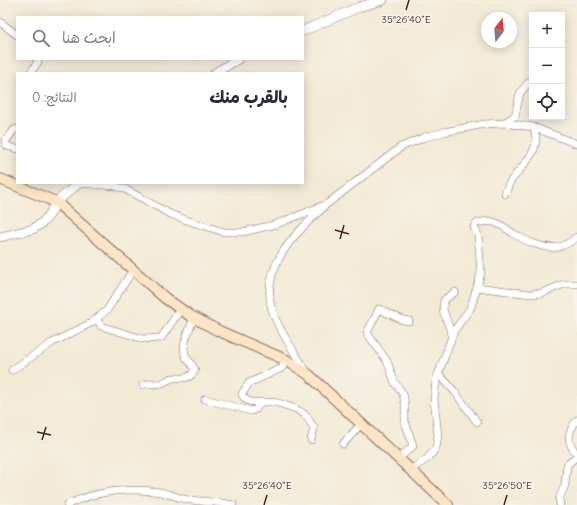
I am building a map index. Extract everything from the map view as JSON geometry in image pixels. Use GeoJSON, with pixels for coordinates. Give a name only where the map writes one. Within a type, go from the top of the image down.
{"type":"FeatureCollection","features":[{"type":"Feature","properties":{"kind":"main road"},"geometry":{"type":"LineString","coordinates":[[0,179],[56,202],[132,270],[194,318],[219,331],[286,360],[308,374],[448,505]]}},
{"type":"Feature","properties":{"kind":"street"},"geometry":{"type":"LineString","coordinates":[[304,31],[359,7],[383,0]]}},
{"type":"Feature","properties":{"kind":"street"},"geometry":{"type":"LineString","coordinates":[[0,22],[16,34]]}},
{"type":"Feature","properties":{"kind":"street"},"geometry":{"type":"LineString","coordinates":[[31,72],[38,60]]}},
{"type":"Feature","properties":{"kind":"street"},"geometry":{"type":"LineString","coordinates":[[217,72],[236,60]]}},
{"type":"Feature","properties":{"kind":"street"},"geometry":{"type":"LineString","coordinates":[[503,123],[515,116],[520,93],[529,82]]}},
{"type":"Feature","properties":{"kind":"street"},"geometry":{"type":"LineString","coordinates":[[308,374],[273,311],[270,298],[270,279],[281,254],[292,237],[327,204],[383,161],[410,143],[444,132],[485,124],[503,123],[533,126],[577,144]]}},
{"type":"Feature","properties":{"kind":"street"},"geometry":{"type":"LineString","coordinates":[[506,194],[509,182],[523,168],[536,144],[537,135],[533,126]]}},
{"type":"Feature","properties":{"kind":"street"},"geometry":{"type":"LineString","coordinates":[[16,129],[5,142],[8,146],[16,148]]}},
{"type":"Feature","properties":{"kind":"street"},"geometry":{"type":"LineString","coordinates":[[0,237],[33,229],[42,223],[50,214],[56,202],[75,184],[115,186],[125,189],[170,214],[192,222],[234,233],[258,230],[327,204]]}},
{"type":"Feature","properties":{"kind":"street"},"geometry":{"type":"LineString","coordinates":[[410,470],[427,459],[436,448],[438,435],[434,400],[439,374],[452,335],[468,312],[477,288],[481,265],[478,235],[474,227],[475,224],[480,222],[500,223],[516,235],[548,247],[557,248],[577,236]]}},
{"type":"Feature","properties":{"kind":"street"},"geometry":{"type":"LineString","coordinates":[[12,370],[52,343],[97,319],[110,308],[132,270]]}},
{"type":"Feature","properties":{"kind":"street"},"geometry":{"type":"LineString","coordinates":[[477,288],[530,294],[542,293],[564,284],[577,284]]}},
{"type":"Feature","properties":{"kind":"street"},"geometry":{"type":"LineString","coordinates":[[452,335],[443,310],[444,300],[455,292]]}},
{"type":"Feature","properties":{"kind":"street"},"geometry":{"type":"LineString","coordinates":[[97,319],[100,326],[112,328],[143,339],[161,338],[181,309]]}},
{"type":"Feature","properties":{"kind":"street"},"geometry":{"type":"LineString","coordinates":[[398,459],[413,446],[404,417],[404,400],[395,383],[387,361],[367,333],[379,309],[403,320],[409,321]]}},
{"type":"Feature","properties":{"kind":"street"},"geometry":{"type":"LineString","coordinates":[[143,385],[147,383],[160,383],[172,378],[189,378],[193,375],[195,370],[193,364],[186,357],[185,343],[194,318]]}},
{"type":"Feature","properties":{"kind":"street"},"geometry":{"type":"LineString","coordinates":[[286,360],[282,368],[254,380],[244,388],[242,394],[245,399],[250,402],[270,402],[281,404],[304,415],[314,428],[311,440]]}},
{"type":"Feature","properties":{"kind":"street"},"geometry":{"type":"LineString","coordinates":[[439,374],[455,392],[477,422]]}},
{"type":"Feature","properties":{"kind":"street"},"geometry":{"type":"LineString","coordinates":[[205,398],[251,411],[256,409],[260,403]]}},
{"type":"Feature","properties":{"kind":"street"},"geometry":{"type":"LineString","coordinates":[[560,505],[559,499],[565,485],[567,465],[577,455],[571,447],[568,437],[571,428],[577,420]]}},
{"type":"Feature","properties":{"kind":"street"},"geometry":{"type":"LineString","coordinates":[[343,444],[362,424]]}},
{"type":"Feature","properties":{"kind":"street"},"geometry":{"type":"LineString","coordinates":[[67,505],[104,493],[143,491],[167,493],[188,500],[218,501],[233,505]]}}]}
